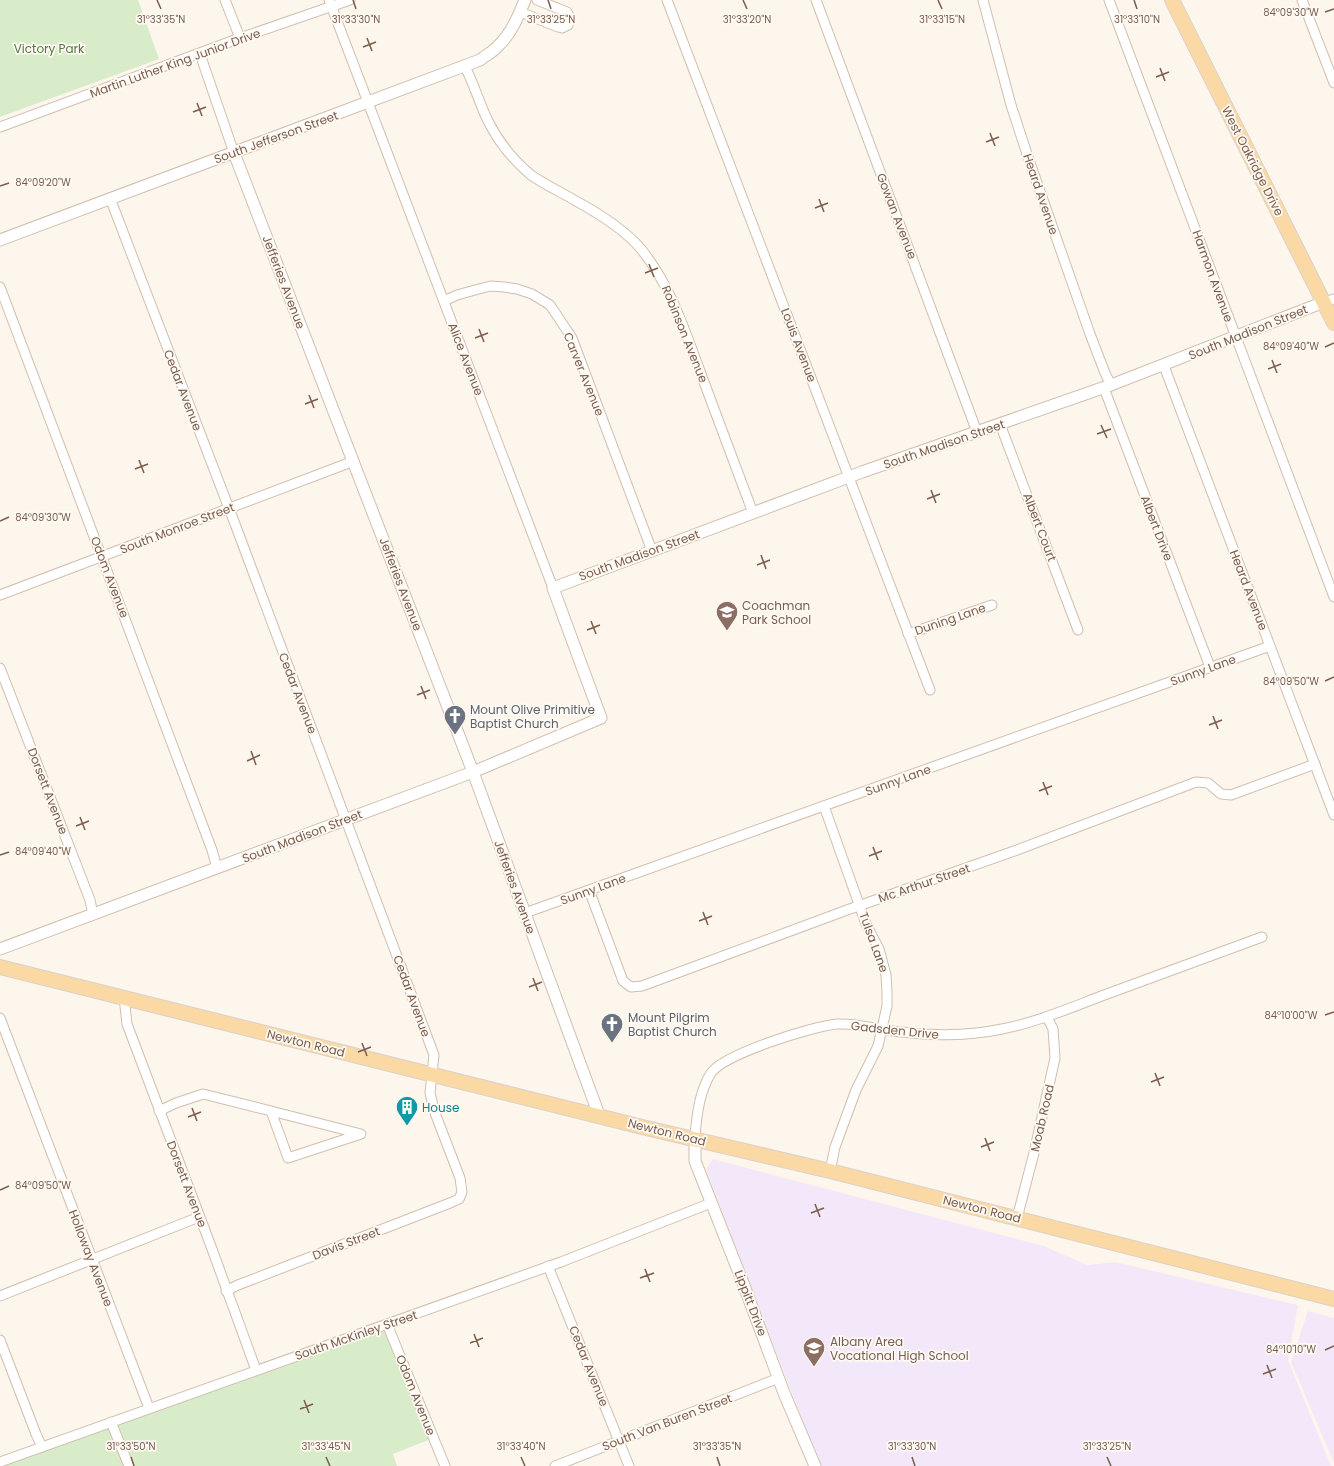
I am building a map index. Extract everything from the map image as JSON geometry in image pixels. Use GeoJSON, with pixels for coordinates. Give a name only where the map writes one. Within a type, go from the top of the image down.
{"type":"FeatureCollection","features":[{"type":"Feature","properties":{"kind":"main road","name":"West Oakridge Drive"},"geometry":{"type":"LineString","coordinates":[[1172,0],[1329,301],[1334,322]]}},
{"type":"Feature","properties":{"kind":"main road","name":"Newton Road"},"geometry":{"type":"LineString","coordinates":[[0,967],[432,1075],[830,1171],[1334,1299]]}},
{"type":"Feature","properties":{"kind":"street"},"geometry":{"type":"LineString","coordinates":[[224,0],[240,38]]}},
{"type":"Feature","properties":{"kind":"street","name":"Martin Luther King Junior Drive"},"geometry":{"type":"LineString","coordinates":[[0,127],[200,54],[331,3],[350,0]]}},
{"type":"Feature","properties":{"kind":"street","name":"South Jefferson Street"},"geometry":{"type":"LineString","coordinates":[[0,240],[480,60],[498,47],[513,27],[525,0]]}},
{"type":"Feature","properties":{"kind":"street"},"geometry":{"type":"LineString","coordinates":[[520,12],[558,27],[562,28],[568,25],[570,18],[567,12],[537,0]]}},
{"type":"Feature","properties":{"kind":"street","name":"Louis Avenue"},"geometry":{"type":"LineString","coordinates":[[668,0],[930,690]]}},
{"type":"Feature","properties":{"kind":"street","name":"Gowan Avenue"},"geometry":{"type":"LineString","coordinates":[[816,0],[977,432]]}},
{"type":"Feature","properties":{"kind":"street","name":"Heard Avenue"},"geometry":{"type":"LineString","coordinates":[[982,0],[1011,105],[1090,334],[1105,373],[1107,386]]}},
{"type":"Feature","properties":{"kind":"street","name":"Harmon Avenue"},"geometry":{"type":"LineString","coordinates":[[1109,0],[1334,597]]}},
{"type":"Feature","properties":{"kind":"street"},"geometry":{"type":"LineString","coordinates":[[1302,0],[1334,84]]}},
{"type":"Feature","properties":{"kind":"street","name":"Alice Avenue"},"geometry":{"type":"LineString","coordinates":[[331,3],[602,718]]}},
{"type":"Feature","properties":{"kind":"street","name":"Jefferies Avenue"},"geometry":{"type":"LineString","coordinates":[[200,54],[234,152],[473,772],[599,1116]]}},
{"type":"Feature","properties":{"kind":"street","name":"Robinson Avenue"},"geometry":{"type":"LineString","coordinates":[[464,65],[472,80],[488,121],[505,148],[516,160],[543,183],[577,201],[611,223],[640,247],[660,275],[687,336],[753,513]]}},
{"type":"Feature","properties":{"kind":"street","name":"Cedar Avenue"},"geometry":{"type":"LineString","coordinates":[[110,198],[434,1055],[430,1093],[435,1113],[460,1178],[462,1192]]}},
{"type":"Feature","properties":{"kind":"street","name":"Carver Avenue"},"geometry":{"type":"LineString","coordinates":[[444,301],[457,295],[491,286],[517,289],[532,294],[550,305],[572,338],[652,551]]}},
{"type":"Feature","properties":{"kind":"street","name":"Odom Avenue"},"geometry":{"type":"LineString","coordinates":[[0,287],[212,850],[217,868]]}},
{"type":"Feature","properties":{"kind":"street","name":"South Madison Street"},"geometry":{"type":"LineString","coordinates":[[553,588],[850,477],[1164,366],[1236,336],[1329,301]]}},
{"type":"Feature","properties":{"kind":"street","name":"Heard Avenue"},"geometry":{"type":"LineString","coordinates":[[1164,366],[1334,814]]}},
{"type":"Feature","properties":{"kind":"street","name":"Albert Drive"},"geometry":{"type":"LineString","coordinates":[[1107,386],[1210,668]]}},
{"type":"Feature","properties":{"kind":"street","name":"Albert Court"},"geometry":{"type":"LineString","coordinates":[[1000,424],[1078,630]]}},
{"type":"Feature","properties":{"kind":"street","name":"South Monroe Street"},"geometry":{"type":"LineString","coordinates":[[0,595],[354,461]]}},
{"type":"Feature","properties":{"kind":"street","name":"Duning Lane"},"geometry":{"type":"LineString","coordinates":[[908,634],[992,605]]}},
{"type":"Feature","properties":{"kind":"street","name":"Sunny Lane"},"geometry":{"type":"LineString","coordinates":[[525,913],[1270,646]]}},
{"type":"Feature","properties":{"kind":"street","name":"Dorsett Avenue"},"geometry":{"type":"LineString","coordinates":[[0,668],[90,900],[94,915]]}},
{"type":"Feature","properties":{"kind":"street","name":"South Madison Street"},"geometry":{"type":"LineString","coordinates":[[0,949],[473,772],[602,718]]}},
{"type":"Feature","properties":{"kind":"street","name":"Mc Arthur Street"},"geometry":{"type":"LineString","coordinates":[[589,890],[623,981],[631,986],[642,986],[860,905],[1017,850],[1196,782],[1208,783],[1221,794],[1231,795],[1315,764]]}},
{"type":"Feature","properties":{"kind":"street","name":"Tulsa Lane"},"geometry":{"type":"LineString","coordinates":[[824,806],[866,924],[878,949],[886,975],[887,1006],[878,1046],[856,1090],[845,1118],[835,1147],[830,1171]]}},
{"type":"Feature","properties":{"kind":"street","name":"Gadsden Drive"},"geometry":{"type":"LineString","coordinates":[[694,1139],[696,1118],[704,1090],[711,1073],[724,1062],[799,1032],[822,1026],[854,1025],[936,1035],[957,1035],[1002,1029],[1047,1017],[1262,937]]}},
{"type":"Feature","properties":{"kind":"street","name":"Dorsett Avenue"},"geometry":{"type":"LineString","coordinates":[[124,997],[127,1024],[256,1370]]}},
{"type":"Feature","properties":{"kind":"street","name":"Moab Road"},"geometry":{"type":"LineString","coordinates":[[1016,1218],[1034,1153],[1056,1058],[1053,1029],[1047,1017]]}},
{"type":"Feature","properties":{"kind":"street","name":"Holloway Avenue"},"geometry":{"type":"LineString","coordinates":[[0,1018],[149,1408]]}},
{"type":"Feature","properties":{"kind":"street"},"geometry":{"type":"LineString","coordinates":[[159,1111],[176,1103],[203,1094],[271,1111],[340,1129],[362,1134],[288,1158],[271,1111]]}},
{"type":"Feature","properties":{"kind":"street","name":"Lippitt Drive"},"geometry":{"type":"LineString","coordinates":[[694,1139],[695,1161],[710,1203],[743,1283],[814,1466]]}},
{"type":"Feature","properties":{"kind":"street","name":"Davis Street"},"geometry":{"type":"LineString","coordinates":[[226,1291],[252,1279],[450,1203],[459,1198],[462,1192]]}},
{"type":"Feature","properties":{"kind":"street","name":"South McKinley Street"},"geometry":{"type":"LineString","coordinates":[[0,1462],[548,1266],[710,1203]]}},
{"type":"Feature","properties":{"kind":"street"},"geometry":{"type":"LineString","coordinates":[[0,1296],[199,1217]]}},
{"type":"Feature","properties":{"kind":"street","name":"Cedar Avenue"},"geometry":{"type":"LineString","coordinates":[[548,1266],[629,1466]]}},
{"type":"Feature","properties":{"kind":"street","name":"Odom Avenue"},"geometry":{"type":"LineString","coordinates":[[387,1324],[445,1466]]}},
{"type":"Feature","properties":{"kind":"street"},"geometry":{"type":"LineString","coordinates":[[0,1340],[42,1447]]}},
{"type":"Feature","properties":{"kind":"street","name":"South Van Buren Street"},"geometry":{"type":"LineString","coordinates":[[555,1466],[779,1378]]}},
{"type":"Feature","properties":{"kind":"street"},"geometry":{"type":"LineString","coordinates":[[111,1422],[129,1466]]}},
{"type":"Feature","properties":{"kind":"shaded area"},"geometry":{"type":"Polygon","coordinates":[[[713,1159],[1044,1246],[1087,1265],[1115,1262],[1298,1305],[1288,1360],[1331,1466],[820,1466],[706,1169],[713,1159]]]}},
{"type":"Feature","properties":{"kind":"shaded area"},"geometry":{"type":"Polygon","coordinates":[[[1308,1311],[1334,1318],[1334,1463],[1291,1362],[1308,1311]]]}},
{"type":"Feature","properties":{"kind":"green space","name":"Victory Park"},"geometry":{"type":"Polygon","coordinates":[[[0,0],[138,0],[159,59],[0,117],[0,0]]]}},
{"type":"Feature","properties":{"kind":"green space"},"geometry":{"type":"Polygon","coordinates":[[[386,1327],[431,1439],[393,1454],[397,1466],[133,1466],[115,1423],[386,1327]]]}},
{"type":"Feature","properties":{"kind":"green space"},"geometry":{"type":"Polygon","coordinates":[[[110,1425],[126,1466],[0,1466],[110,1425]]]}},
{"type":"Feature","properties":{"kind":"place","name":"Coachman Park School"},"geometry":{"type":"Point","coordinates":[727,632]}},
{"type":"Feature","properties":{"kind":"place","name":"Mount Olive Primitive Baptist Church"},"geometry":{"type":"Point","coordinates":[455,736]}},
{"type":"Feature","properties":{"kind":"place","name":"Mount Pilgrim Baptist Church"},"geometry":{"type":"Point","coordinates":[612,1044]}},
{"type":"Feature","properties":{"kind":"place","name":"House"},"geometry":{"type":"Point","coordinates":[407,1126]}},
{"type":"Feature","properties":{"kind":"place","name":"Albany Area Vocational High School"},"geometry":{"type":"Point","coordinates":[814,1368]}}]}
